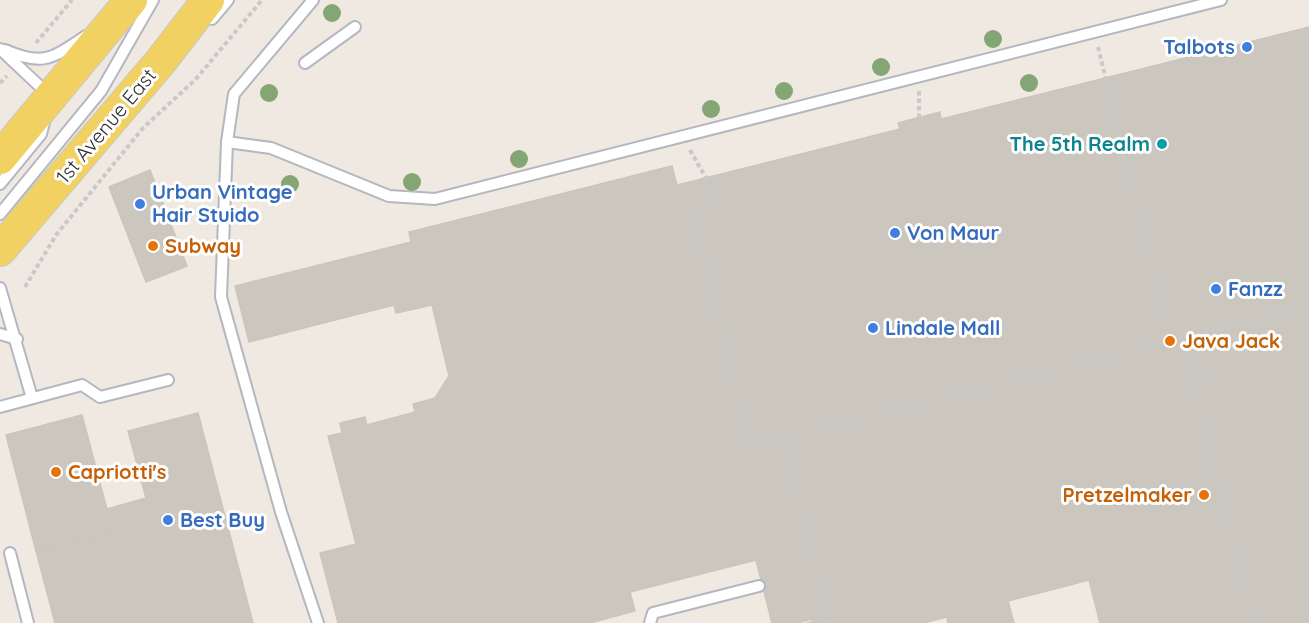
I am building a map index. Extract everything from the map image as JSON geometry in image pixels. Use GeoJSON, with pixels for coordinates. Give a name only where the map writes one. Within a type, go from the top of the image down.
{"type":"FeatureCollection","features":[{"type":"Feature","properties":{"kind":"main road"},"geometry":{"type":"LineString","coordinates":[[0,158],[122,9]]}},
{"type":"Feature","properties":{"kind":"main road","name":"1st Avenue East"},"geometry":{"type":"LineString","coordinates":[[0,250],[161,61],[207,13]]}},
{"type":"Feature","properties":{"kind":"lane"},"geometry":{"type":"LineString","coordinates":[[0,214],[100,91],[153,0]]}},
{"type":"Feature","properties":{"kind":"lane"},"geometry":{"type":"LineString","coordinates":[[207,13],[228,0]]}},
{"type":"Feature","properties":{"kind":"lane"},"geometry":{"type":"LineString","coordinates":[[312,0],[234,94],[227,142],[221,297],[281,512],[318,623]]}},
{"type":"Feature","properties":{"kind":"lane"},"geometry":{"type":"LineString","coordinates":[[227,142],[271,148],[389,196],[435,199],[1221,0]]}},
{"type":"Feature","properties":{"kind":"lane"},"geometry":{"type":"LineString","coordinates":[[0,48],[30,60],[56,55],[122,9]]}},
{"type":"Feature","properties":{"kind":"lane"},"geometry":{"type":"LineString","coordinates":[[305,63],[355,27]]}},
{"type":"Feature","properties":{"kind":"lane"},"geometry":{"type":"LineString","coordinates":[[161,61],[190,44]]}},
{"type":"Feature","properties":{"kind":"lane"},"geometry":{"type":"LineString","coordinates":[[0,48],[50,96],[41,134],[0,184]]}},
{"type":"Feature","properties":{"kind":"lane"},"geometry":{"type":"LineString","coordinates":[[0,288],[32,398]]}},
{"type":"Feature","properties":{"kind":"lane"},"geometry":{"type":"LineString","coordinates":[[0,334],[16,339]]}},
{"type":"Feature","properties":{"kind":"lane"},"geometry":{"type":"LineString","coordinates":[[0,407],[82,385],[100,397],[168,380]]}},
{"type":"Feature","properties":{"kind":"lane"},"geometry":{"type":"LineString","coordinates":[[10,553],[28,623]]}},
{"type":"Feature","properties":{"kind":"lane"},"geometry":{"type":"LineString","coordinates":[[650,623],[653,613],[759,586]]}},
{"type":"Feature","properties":{"kind":"path"},"geometry":{"type":"LineString","coordinates":[[41,37],[72,0]]}},
{"type":"Feature","properties":{"kind":"path"},"geometry":{"type":"LineString","coordinates":[[25,286],[56,235],[143,128],[195,80],[262,0]]}},
{"type":"Feature","properties":{"kind":"path"},"geometry":{"type":"LineString","coordinates":[[1094,32],[1170,341]]}},
{"type":"Feature","properties":{"kind":"path"},"geometry":{"type":"LineString","coordinates":[[919,118],[920,75]]}},
{"type":"Feature","properties":{"kind":"path"},"geometry":{"type":"LineString","coordinates":[[682,136],[706,178],[713,205],[692,210],[751,446],[1309,306]]}},
{"type":"Feature","properties":{"kind":"path"},"geometry":{"type":"LineString","coordinates":[[1182,338],[1255,623]]}},
{"type":"Feature","properties":{"kind":"path"},"geometry":{"type":"LineString","coordinates":[[1191,372],[1210,372],[1217,398]]}},
{"type":"Feature","properties":{"kind":"path"},"geometry":{"type":"LineString","coordinates":[[786,438],[827,623]]}},
{"type":"Feature","properties":{"kind":"path"},"geometry":{"type":"LineString","coordinates":[[1172,486],[1217,475]]}},
{"type":"Feature","properties":{"kind":"building","name":"Lindale Mall"},"geometry":{"type":"Polygon","coordinates":[[[1309,27],[1309,623],[1100,623],[1089,580],[1008,601],[1014,623],[948,623],[947,617],[923,623],[806,623],[812,622],[812,619],[798,623],[772,623],[756,560],[630,592],[635,611],[590,623],[338,623],[320,553],[356,544],[328,436],[342,433],[340,423],[365,417],[367,425],[415,412],[413,404],[435,398],[449,376],[432,305],[396,313],[394,305],[249,342],[235,286],[411,242],[409,232],[672,166],[677,185],[900,129],[898,123],[940,112],[941,119],[1309,27]]]}},
{"type":"Feature","properties":{"kind":"building"},"geometry":{"type":"Polygon","coordinates":[[[150,170],[187,266],[146,282],[109,187],[150,170]]]}},
{"type":"Feature","properties":{"kind":"building","name":"Best Buy"},"geometry":{"type":"Polygon","coordinates":[[[198,413],[253,623],[55,623],[36,551],[113,532],[107,509],[146,498],[128,431],[198,413]]]}},
{"type":"Feature","properties":{"kind":"building","name":"Capriotti's"},"geometry":{"type":"Polygon","coordinates":[[[82,415],[113,532],[36,551],[6,435],[82,415]]]}},
{"type":"Feature","properties":{"kind":"place","name":"Talbots"},"geometry":{"type":"Point","coordinates":[1247,47]}},
{"type":"Feature","properties":{"kind":"place","name":"The 5th Realm"},"geometry":{"type":"Point","coordinates":[1162,144]}},
{"type":"Feature","properties":{"kind":"place","name":"Urban Vintage Hair Stuido"},"geometry":{"type":"Point","coordinates":[140,204]}},
{"type":"Feature","properties":{"kind":"place","name":"Von Maur"},"geometry":{"type":"Point","coordinates":[895,233]}},
{"type":"Feature","properties":{"kind":"place","name":"Subway"},"geometry":{"type":"Point","coordinates":[153,246]}},
{"type":"Feature","properties":{"kind":"place","name":"Fanzz"},"geometry":{"type":"Point","coordinates":[1216,289]}},
{"type":"Feature","properties":{"kind":"place","name":"Lindale Mall"},"geometry":{"type":"Point","coordinates":[873,328]}},
{"type":"Feature","properties":{"kind":"place","name":"Java Jack"},"geometry":{"type":"Point","coordinates":[1170,341]}},
{"type":"Feature","properties":{"kind":"place","name":"Capriotti's"},"geometry":{"type":"Point","coordinates":[56,472]}},
{"type":"Feature","properties":{"kind":"place","name":"Pretzelmaker"},"geometry":{"type":"Point","coordinates":[1204,495]}},
{"type":"Feature","properties":{"kind":"place","name":"Best Buy"},"geometry":{"type":"Point","coordinates":[168,520]}}]}
